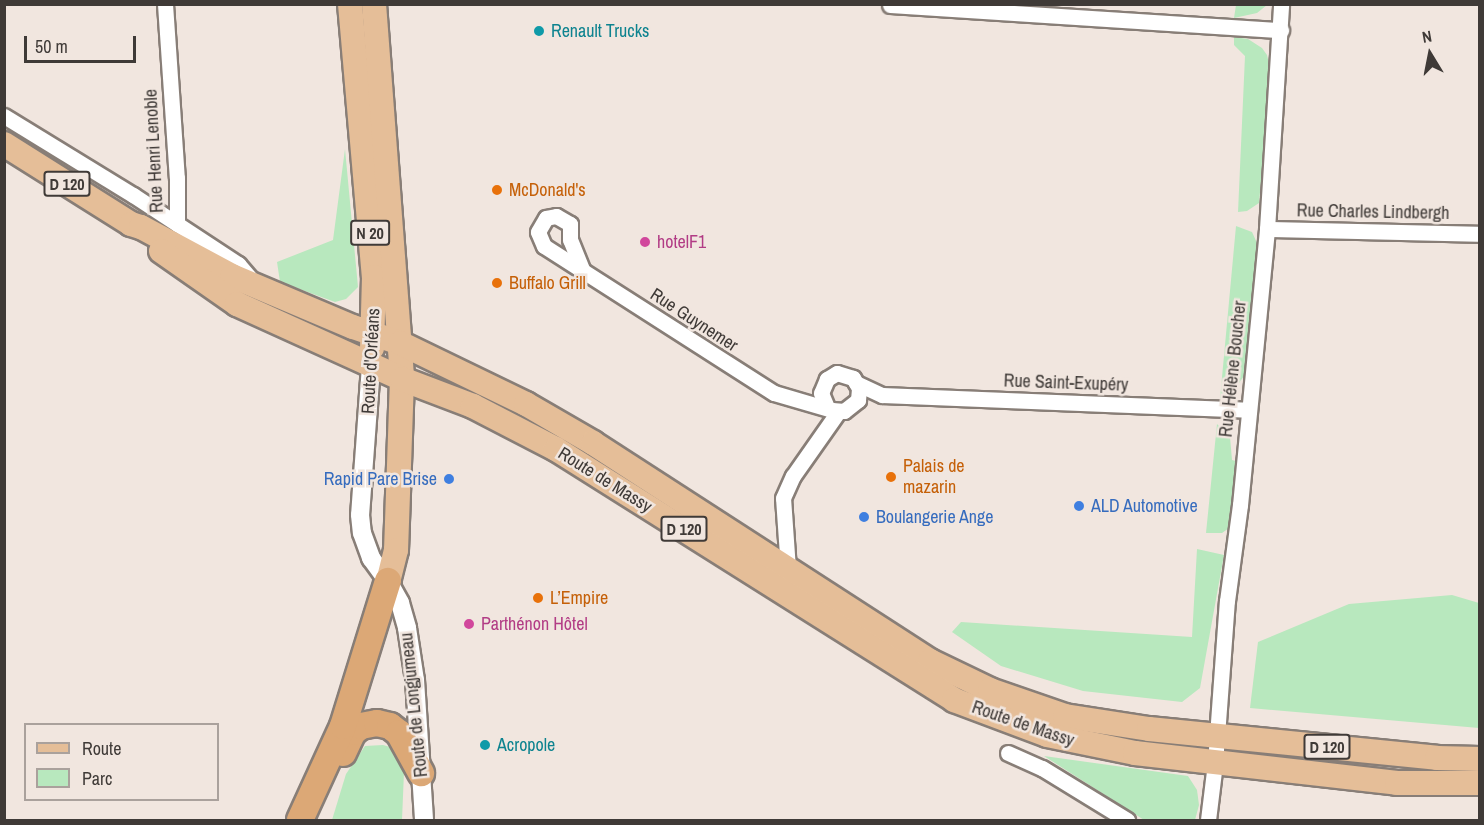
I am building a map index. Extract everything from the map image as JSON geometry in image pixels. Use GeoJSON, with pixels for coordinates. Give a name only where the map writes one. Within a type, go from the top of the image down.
{"type":"FeatureCollection","features":[{"type":"Feature","properties":{"kind":"highway","name":"N 20"},"geometry":{"type":"LineString","coordinates":[[326,766],[343,726],[388,581]]}},
{"type":"Feature","properties":{"kind":"highway"},"geometry":{"type":"LineString","coordinates":[[300,820],[326,766],[341,756],[352,732],[361,726],[376,723],[390,726],[399,734],[421,773]]}},
{"type":"Feature","properties":{"kind":"main road","name":"N 20"},"geometry":{"type":"LineString","coordinates":[[350,4],[372,134]]}},
{"type":"Feature","properties":{"kind":"main road","name":"N 20"},"geometry":{"type":"LineString","coordinates":[[372,134],[374,4]]}},
{"type":"Feature","properties":{"kind":"main road","name":"Route d'Orléans"},"geometry":{"type":"LineString","coordinates":[[372,134],[374,277],[372,366]]}},
{"type":"Feature","properties":{"kind":"main road","name":"Route d'Orléans"},"geometry":{"type":"LineString","coordinates":[[372,134],[400,343],[402,380]]}},
{"type":"Feature","properties":{"kind":"main road","name":"D 120"},"geometry":{"type":"LineString","coordinates":[[4,144],[130,224]]}},
{"type":"Feature","properties":{"kind":"main road","name":"Route de Massy"},"geometry":{"type":"LineString","coordinates":[[130,224],[141,227],[232,276],[400,343],[526,404],[592,443],[930,661],[990,690],[1065,716],[1217,736],[1437,758],[1479,759]]}},
{"type":"Feature","properties":{"kind":"main road","name":"Route de Massy"},"geometry":{"type":"LineString","coordinates":[[130,224],[136,233],[164,254],[237,304],[402,380],[473,406],[556,449],[954,700],[1047,735],[1082,744],[1215,763],[1397,783],[1479,783]]}},
{"type":"Feature","properties":{"kind":"main road","name":"N 20"},"geometry":{"type":"LineString","coordinates":[[388,581],[397,542],[402,380]]}},
{"type":"Feature","properties":{"kind":"street","name":"Rue Henri Lenoble"},"geometry":{"type":"LineString","coordinates":[[165,4],[177,178],[177,224]]}},
{"type":"Feature","properties":{"kind":"street","name":"Rue Hélène Boucher"},"geometry":{"type":"LineString","coordinates":[[1217,736],[1219,689],[1267,229],[1281,4]]}},
{"type":"Feature","properties":{"kind":"street"},"geometry":{"type":"LineString","coordinates":[[890,5],[1281,30]]}},
{"type":"Feature","properties":{"kind":"street","name":"Route de Massy"},"geometry":{"type":"LineString","coordinates":[[4,116],[133,195],[238,264],[257,285]]}},
{"type":"Feature","properties":{"kind":"street"},"geometry":{"type":"LineString","coordinates":[[570,240],[562,248],[548,248],[540,242],[538,232],[542,222],[551,216],[562,217],[570,224],[570,240],[582,269]]}},
{"type":"Feature","properties":{"kind":"street","name":"Rue Charles Lindbergh"},"geometry":{"type":"LineString","coordinates":[[1267,229],[1479,234]]}},
{"type":"Feature","properties":{"kind":"street","name":"Rue Guynemer"},"geometry":{"type":"LineString","coordinates":[[548,248],[757,384],[774,393],[833,410]]}},
{"type":"Feature","properties":{"kind":"street","name":"Route d'Orléans"},"geometry":{"type":"LineString","coordinates":[[372,366],[360,515],[362,533],[371,558],[388,581]]}},
{"type":"Feature","properties":{"kind":"street"},"geometry":{"type":"LineString","coordinates":[[788,569],[783,498],[833,410],[854,405],[859,394],[856,383],[848,375],[837,374],[823,383],[789,396]]}},
{"type":"Feature","properties":{"kind":"street"},"geometry":{"type":"LineString","coordinates":[[823,383],[821,399],[833,410]]}},
{"type":"Feature","properties":{"kind":"street","name":"Rue Saint-Exupéry"},"geometry":{"type":"LineString","coordinates":[[856,383],[882,395]]}},
{"type":"Feature","properties":{"kind":"street","name":"Rue Saint-Exupéry"},"geometry":{"type":"LineString","coordinates":[[854,405],[882,395],[1248,410]]}},
{"type":"Feature","properties":{"kind":"street","name":"Route de Longjumeau"},"geometry":{"type":"LineString","coordinates":[[388,581],[400,603],[407,628],[415,680],[424,820]]}},
{"type":"Feature","properties":{"kind":"street"},"geometry":{"type":"LineString","coordinates":[[1208,820],[1217,736]]}},
{"type":"Feature","properties":{"kind":"street","name":"Route de Massy"},"geometry":{"type":"LineString","coordinates":[[1008,753],[1042,768],[1127,820]]}},
{"type":"Feature","properties":{"kind":"green space"},"geometry":{"type":"Polygon","coordinates":[[[1236,4],[1267,5],[1257,13],[1234,18],[1236,4]]]}},
{"type":"Feature","properties":{"kind":"green space"},"geometry":{"type":"Polygon","coordinates":[[[1234,37],[1248,39],[1262,48],[1267,55],[1271,73],[1259,203],[1247,211],[1238,212],[1245,56],[1234,45],[1234,37]]]}},
{"type":"Feature","properties":{"kind":"green space"},"geometry":{"type":"Polygon","coordinates":[[[345,149],[358,287],[346,299],[335,302],[280,282],[277,262],[333,240],[345,149]]]}},
{"type":"Feature","properties":{"kind":"green space"},"geometry":{"type":"Polygon","coordinates":[[[1236,226],[1252,232],[1257,243],[1244,376],[1231,394],[1220,399],[1236,226]]]}},
{"type":"Feature","properties":{"kind":"green space"},"geometry":{"type":"Polygon","coordinates":[[[1217,424],[1230,437],[1232,460],[1236,461],[1229,528],[1222,533],[1206,533],[1217,424]]]}},
{"type":"Feature","properties":{"kind":"green space"},"geometry":{"type":"Polygon","coordinates":[[[1197,549],[1224,555],[1200,688],[1182,702],[1083,691],[1001,666],[952,632],[961,622],[1192,637],[1197,549]]]}},
{"type":"Feature","properties":{"kind":"green space"},"geometry":{"type":"Polygon","coordinates":[[[1452,595],[1479,603],[1479,728],[1250,708],[1258,642],[1349,604],[1452,595]]]}},
{"type":"Feature","properties":{"kind":"green space"},"geometry":{"type":"Polygon","coordinates":[[[383,745],[397,749],[404,772],[402,820],[332,820],[346,774],[365,746],[383,745]]]}},
{"type":"Feature","properties":{"kind":"green space"},"geometry":{"type":"Polygon","coordinates":[[[1044,756],[1188,776],[1197,790],[1199,805],[1195,820],[1144,820],[1044,756]]]}},
{"type":"Feature","properties":{"kind":"place","name":"Renault Trucks"},"geometry":{"type":"Point","coordinates":[539,31]}},
{"type":"Feature","properties":{"kind":"place","name":"McDonald's"},"geometry":{"type":"Point","coordinates":[497,190]}},
{"type":"Feature","properties":{"kind":"place","name":"hotelF1"},"geometry":{"type":"Point","coordinates":[645,242]}},
{"type":"Feature","properties":{"kind":"place","name":"Buffalo Grill"},"geometry":{"type":"Point","coordinates":[497,283]}},
{"type":"Feature","properties":{"kind":"place","name":"Palais de mazarin"},"geometry":{"type":"Point","coordinates":[891,477]}},
{"type":"Feature","properties":{"kind":"place","name":"Rapid Pare Brise"},"geometry":{"type":"Point","coordinates":[449,479]}},
{"type":"Feature","properties":{"kind":"place","name":"ALD Automotive"},"geometry":{"type":"Point","coordinates":[1079,506]}},
{"type":"Feature","properties":{"kind":"place","name":"Boulangerie Ange"},"geometry":{"type":"Point","coordinates":[864,517]}},
{"type":"Feature","properties":{"kind":"place","name":"L’Empire"},"geometry":{"type":"Point","coordinates":[538,598]}},
{"type":"Feature","properties":{"kind":"place","name":"Parthénon Hôtel"},"geometry":{"type":"Point","coordinates":[469,624]}},
{"type":"Feature","properties":{"kind":"place","name":"Acropole"},"geometry":{"type":"Point","coordinates":[485,745]}}]}
